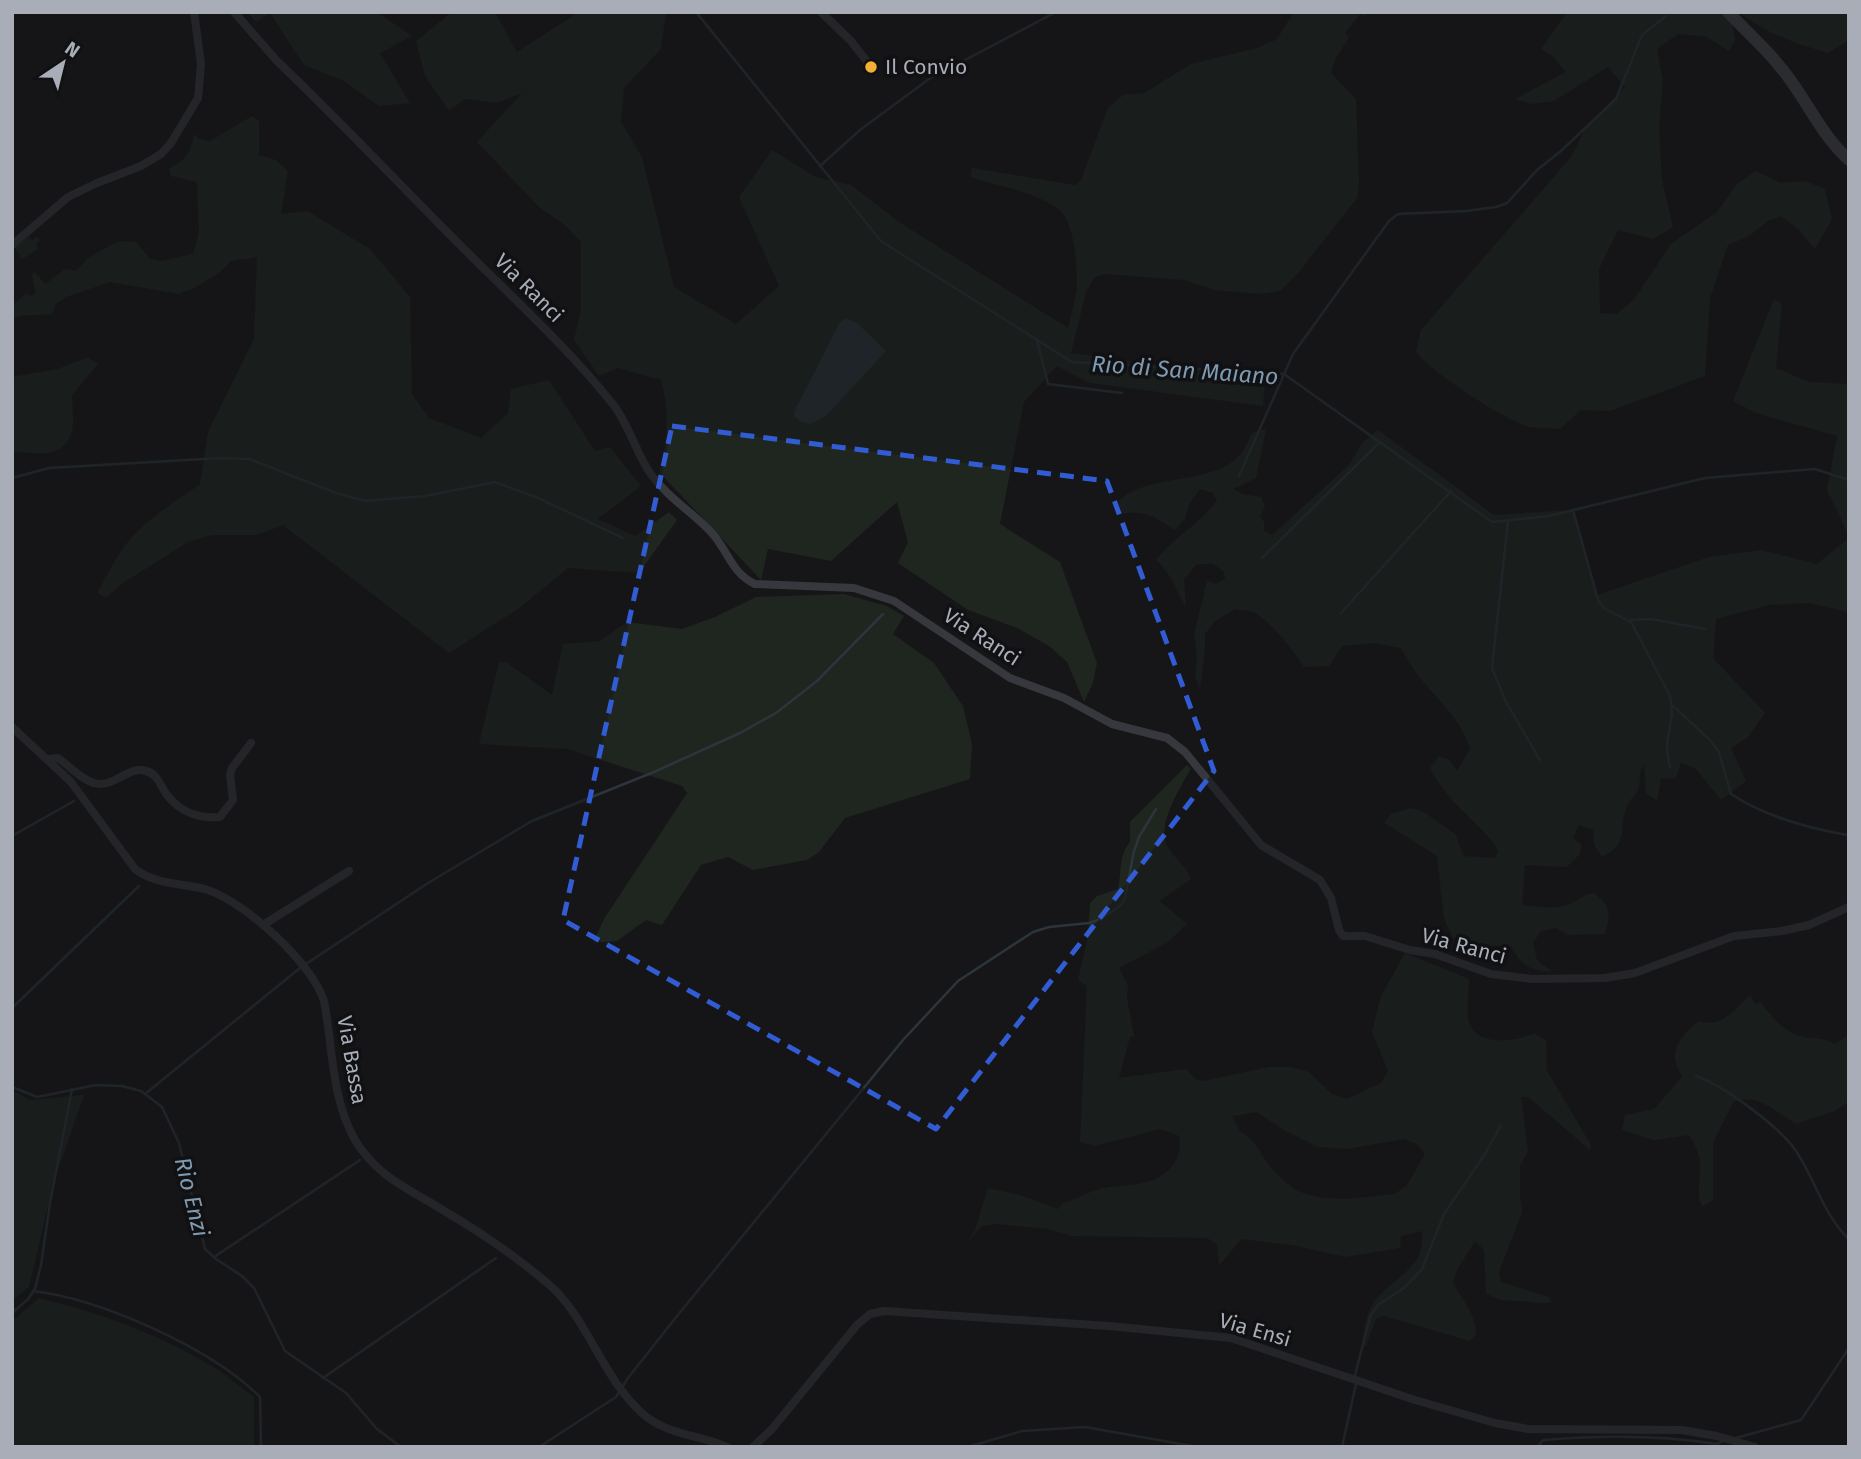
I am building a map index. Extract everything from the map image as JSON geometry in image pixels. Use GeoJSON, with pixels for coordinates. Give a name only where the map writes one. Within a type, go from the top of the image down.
{"type":"FeatureCollection","features":[{"type":"Feature","properties":{"kind":"street"},"geometry":{"type":"LineString","coordinates":[[12,245],[68,197],[141,166],[161,154],[171,143],[198,98],[201,64],[194,12]]}},
{"type":"Feature","properties":{"kind":"street","name":"Via Ranci"},"geometry":{"type":"LineString","coordinates":[[234,12],[277,61],[562,346],[624,420],[651,475],[711,532],[744,579],[755,584],[854,588],[894,601],[1010,678],[1063,698],[1112,724],[1167,738],[1185,752],[1261,845],[1320,880],[1331,898],[1343,936],[1365,936],[1410,950],[1435,954],[1491,974],[1532,979],[1605,978],[1635,973],[1734,936],[1796,929],[1849,907]]}},
{"type":"Feature","properties":{"kind":"street"},"geometry":{"type":"LineString","coordinates":[[821,12],[851,41],[869,64]]}},
{"type":"Feature","properties":{"kind":"street"},"geometry":{"type":"LineString","coordinates":[[1728,12],[1755,37],[1778,65],[1832,143],[1849,160]]}},
{"type":"Feature","properties":{"kind":"street","name":"Via Bassa"},"geometry":{"type":"LineString","coordinates":[[12,727],[48,759],[91,807],[135,869],[158,880],[209,891],[244,909],[303,966],[320,989],[334,1076],[346,1122],[367,1157],[394,1182],[448,1213],[558,1292],[621,1389],[645,1416],[662,1426],[727,1447]]}},
{"type":"Feature","properties":{"kind":"street"},"geometry":{"type":"LineString","coordinates":[[48,759],[58,758],[91,783],[102,785],[139,769],[146,771],[159,781],[180,808],[198,817],[209,818],[220,817],[233,800],[230,775],[232,768],[251,743]]}},
{"type":"Feature","properties":{"kind":"street"},"geometry":{"type":"LineString","coordinates":[[263,925],[349,871]]}},
{"type":"Feature","properties":{"kind":"street","name":"Via Ensi"},"geometry":{"type":"LineString","coordinates":[[753,1447],[772,1429],[857,1325],[870,1314],[884,1311],[1203,1333],[1231,1338],[1415,1400],[1495,1423],[1528,1429],[1682,1430],[1755,1447]]}},
{"type":"Feature","properties":{"kind":"highlighted area"},"geometry":{"type":"Polygon","coordinates":[[[672,426],[1107,481],[1214,771],[936,1129],[563,920],[672,426]]]}},
{"type":"Feature","properties":{"kind":"shaded area"},"geometry":{"type":"Polygon","coordinates":[[[247,12],[377,12],[412,36],[380,53],[410,103],[379,106],[344,81],[304,65],[270,13],[256,22],[247,12]]]}},
{"type":"Feature","properties":{"kind":"shaded area"},"geometry":{"type":"Polygon","coordinates":[[[452,12],[495,12],[517,52],[579,12],[666,12],[661,49],[624,88],[621,122],[642,157],[674,287],[736,324],[779,286],[739,197],[772,150],[816,177],[851,185],[899,222],[1068,328],[1076,296],[1077,276],[1074,244],[1068,222],[1057,208],[1037,197],[970,177],[972,168],[1075,185],[1081,180],[1108,108],[1123,95],[1144,93],[1191,64],[1257,48],[1277,39],[1294,12],[1368,12],[1366,16],[1360,14],[1345,33],[1349,37],[1335,60],[1331,73],[1356,99],[1359,182],[1357,198],[1299,272],[1280,291],[1262,294],[1214,290],[1184,280],[1104,274],[1094,278],[1086,292],[1071,353],[1265,379],[1263,406],[1090,383],[1057,366],[1024,402],[1000,524],[1060,562],[1097,663],[1093,683],[1084,702],[1067,662],[1049,646],[1017,628],[968,610],[898,563],[908,542],[897,502],[831,561],[768,549],[761,580],[659,472],[665,450],[667,426],[661,380],[618,368],[599,376],[574,340],[581,310],[581,242],[565,225],[540,208],[477,142],[522,93],[497,103],[465,99],[449,111],[425,76],[416,41],[452,12]]]}},
{"type":"Feature","properties":{"kind":"shaded area"},"geometry":{"type":"Polygon","coordinates":[[[1567,12],[1730,12],[1735,40],[1729,51],[1707,37],[1678,34],[1657,49],[1663,81],[1659,127],[1662,180],[1673,227],[1653,239],[1618,230],[1599,269],[1600,313],[1617,314],[1635,298],[1671,244],[1717,212],[1737,184],[1756,171],[1780,183],[1805,181],[1825,189],[1832,219],[1815,249],[1798,229],[1781,216],[1768,221],[1749,236],[1728,245],[1710,298],[1705,376],[1610,411],[1581,410],[1560,429],[1530,427],[1510,419],[1449,381],[1416,351],[1421,330],[1571,157],[1586,127],[1625,87],[1608,67],[1554,101],[1531,104],[1515,99],[1566,72],[1552,56],[1541,49],[1567,12]]]}},
{"type":"Feature","properties":{"kind":"shaded area"},"geometry":{"type":"Polygon","coordinates":[[[1739,12],[1849,12],[1849,40],[1828,53],[1771,32],[1739,12]]]}},
{"type":"Feature","properties":{"kind":"shaded area"},"geometry":{"type":"Polygon","coordinates":[[[252,116],[259,121],[259,155],[276,160],[288,171],[281,214],[307,211],[370,249],[410,297],[412,394],[429,418],[481,438],[508,413],[511,389],[549,380],[595,451],[610,447],[641,486],[598,519],[635,536],[669,512],[677,520],[639,573],[568,568],[518,609],[449,653],[283,525],[257,535],[212,535],[188,542],[123,583],[106,598],[97,593],[131,538],[160,512],[200,484],[208,432],[254,339],[257,257],[231,261],[220,272],[179,294],[110,282],[66,297],[56,304],[52,314],[19,316],[12,319],[12,305],[26,294],[32,296],[36,293],[32,276],[34,271],[45,284],[65,269],[76,271],[88,258],[118,241],[136,242],[150,259],[162,261],[193,254],[199,232],[197,182],[171,176],[169,168],[187,155],[194,134],[199,139],[210,141],[252,116]]]}},
{"type":"Feature","properties":{"kind":"shaded area"},"geometry":{"type":"Polygon","coordinates":[[[29,237],[32,240],[37,237],[40,241],[36,244],[38,249],[22,259],[14,247],[29,237]]]}},
{"type":"Feature","properties":{"kind":"shaded area"},"geometry":{"type":"Polygon","coordinates":[[[1774,299],[1782,304],[1776,368],[1809,382],[1849,384],[1849,536],[1827,490],[1837,436],[1756,413],[1733,401],[1774,299]]]}},
{"type":"Feature","properties":{"kind":"shaded area"},"geometry":{"type":"Polygon","coordinates":[[[845,318],[857,323],[886,351],[826,416],[810,424],[801,422],[794,416],[795,410],[839,324],[845,318]]]}},
{"type":"Feature","properties":{"kind":"shaded area"},"geometry":{"type":"Polygon","coordinates":[[[88,357],[98,364],[72,395],[73,425],[67,442],[61,448],[46,453],[12,451],[12,377],[58,369],[88,357]]]}},
{"type":"Feature","properties":{"kind":"shaded area"},"geometry":{"type":"Polygon","coordinates":[[[1266,429],[1256,478],[1233,489],[1242,494],[1261,497],[1265,506],[1260,516],[1264,522],[1264,531],[1272,535],[1348,466],[1363,442],[1378,430],[1494,515],[1573,510],[1597,595],[1709,557],[1761,550],[1817,564],[1849,538],[1849,612],[1810,603],[1768,605],[1716,619],[1713,658],[1765,713],[1748,737],[1731,748],[1746,781],[1721,800],[1695,768],[1681,763],[1676,778],[1661,779],[1657,801],[1646,793],[1644,765],[1638,790],[1624,814],[1620,841],[1611,852],[1602,857],[1594,845],[1593,830],[1579,825],[1573,838],[1582,845],[1580,854],[1567,867],[1525,865],[1522,905],[1558,907],[1594,893],[1607,907],[1605,934],[1568,935],[1556,928],[1541,931],[1533,943],[1537,960],[1552,972],[1527,966],[1511,946],[1472,945],[1452,937],[1444,918],[1437,856],[1384,823],[1391,814],[1411,808],[1424,812],[1455,834],[1464,856],[1495,858],[1498,851],[1487,835],[1450,798],[1430,768],[1439,756],[1449,760],[1457,771],[1470,749],[1457,723],[1409,663],[1401,648],[1374,643],[1342,646],[1329,666],[1304,667],[1288,645],[1260,616],[1235,609],[1215,621],[1205,634],[1200,688],[1195,677],[1197,656],[1194,635],[1207,580],[1215,584],[1225,579],[1224,572],[1213,564],[1197,564],[1184,579],[1186,607],[1169,576],[1156,560],[1217,500],[1213,493],[1200,489],[1189,504],[1185,519],[1175,530],[1149,515],[1120,514],[1114,507],[1125,496],[1139,488],[1225,467],[1240,455],[1252,433],[1266,429]]]}},
{"type":"Feature","properties":{"kind":"shaded area"},"geometry":{"type":"Polygon","coordinates":[[[844,594],[887,606],[904,616],[893,634],[934,663],[963,706],[972,744],[970,779],[845,818],[819,852],[807,860],[753,870],[728,857],[701,865],[662,925],[646,920],[617,941],[593,943],[604,919],[687,793],[682,786],[567,749],[479,744],[499,662],[506,662],[552,695],[563,644],[600,641],[627,622],[682,629],[756,597],[844,594]]]}},
{"type":"Feature","properties":{"kind":"shaded area"},"geometry":{"type":"Polygon","coordinates":[[[1187,765],[1191,769],[1170,808],[1165,839],[1191,879],[1160,901],[1187,924],[1168,942],[1119,968],[1128,985],[1127,998],[1134,1036],[1130,1037],[1119,1078],[1186,1069],[1195,1079],[1203,1081],[1269,1067],[1290,1067],[1309,1072],[1332,1094],[1347,1099],[1381,1083],[1388,1071],[1372,1032],[1381,996],[1405,953],[1469,979],[1467,1013],[1471,1028],[1486,1038],[1496,1040],[1516,1039],[1534,1033],[1546,1040],[1547,1071],[1591,1145],[1590,1150],[1528,1097],[1521,1097],[1528,1152],[1520,1165],[1522,1212],[1499,1272],[1501,1282],[1549,1297],[1552,1302],[1505,1300],[1486,1293],[1484,1250],[1475,1241],[1457,1270],[1453,1282],[1474,1320],[1476,1334],[1470,1341],[1384,1316],[1376,1319],[1366,1346],[1361,1347],[1372,1305],[1413,1265],[1422,1245],[1422,1231],[1401,1236],[1400,1248],[1345,1257],[1292,1245],[1241,1239],[1219,1266],[1217,1244],[1207,1238],[1072,1236],[1048,1229],[997,1224],[982,1226],[968,1242],[975,1230],[988,1188],[1020,1195],[1058,1209],[1062,1204],[1099,1189],[1151,1181],[1172,1167],[1179,1153],[1179,1136],[1160,1129],[1095,1146],[1080,1142],[1087,986],[1078,980],[1088,936],[1090,903],[1097,896],[1118,889],[1122,859],[1130,842],[1130,822],[1187,765]],[[1257,1112],[1232,1116],[1240,1131],[1253,1141],[1270,1167],[1283,1180],[1297,1191],[1321,1198],[1348,1199],[1395,1194],[1407,1185],[1425,1154],[1417,1144],[1404,1139],[1347,1149],[1318,1147],[1282,1129],[1257,1112]]]}},
{"type":"Feature","properties":{"kind":"shaded area"},"geometry":{"type":"Polygon","coordinates":[[[1750,995],[1755,1004],[1760,1002],[1781,1025],[1797,1035],[1834,1044],[1849,1035],[1849,1101],[1835,1111],[1796,1124],[1759,1102],[1733,1102],[1713,1143],[1713,1200],[1702,1207],[1699,1198],[1699,1156],[1689,1135],[1654,1140],[1622,1130],[1625,1115],[1654,1109],[1682,1077],[1676,1062],[1676,1049],[1691,1028],[1700,1021],[1708,1023],[1721,1020],[1750,995]]]}},
{"type":"Feature","properties":{"kind":"shaded area"},"geometry":{"type":"Polygon","coordinates":[[[12,1090],[30,1100],[84,1095],[53,1184],[29,1287],[12,1300],[12,1090]]]}},
{"type":"Feature","properties":{"kind":"shaded area"},"geometry":{"type":"Polygon","coordinates":[[[39,1298],[105,1317],[148,1334],[222,1372],[254,1397],[254,1447],[12,1447],[12,1321],[39,1298]]]}},
{"type":"Feature","properties":{"kind":"waterway","name":"Rio di San Maiano"},"geometry":{"type":"LineString","coordinates":[[696,12],[881,241],[1072,362],[1284,374],[1492,522],[1549,516],[1705,478],[1815,469],[1849,480]]}},
{"type":"Feature","properties":{"kind":"waterway"},"geometry":{"type":"LineString","coordinates":[[820,166],[860,130],[929,79],[1056,12]]}},
{"type":"Feature","properties":{"kind":"waterway"},"geometry":{"type":"LineString","coordinates":[[1239,476],[1293,354],[1389,221],[1398,214],[1466,211],[1507,203],[1537,170],[1616,99],[1642,35],[1666,16]]}},
{"type":"Feature","properties":{"kind":"waterway"},"geometry":{"type":"LineString","coordinates":[[1037,340],[1048,384],[1122,393]]}},
{"type":"Feature","properties":{"kind":"waterway"},"geometry":{"type":"LineString","coordinates":[[1262,558],[1380,442]]}},
{"type":"Feature","properties":{"kind":"waterway"},"geometry":{"type":"LineString","coordinates":[[12,478],[49,468],[221,458],[249,459],[336,493],[365,501],[425,496],[495,482],[536,497],[623,538]]}},
{"type":"Feature","properties":{"kind":"waterway"},"geometry":{"type":"LineString","coordinates":[[1341,613],[1451,491]]}},
{"type":"Feature","properties":{"kind":"waterway"},"geometry":{"type":"LineString","coordinates":[[1573,510],[1598,600],[1605,609],[1631,622],[1670,696],[1672,714],[1667,747],[1670,767]]}},
{"type":"Feature","properties":{"kind":"waterway"},"geometry":{"type":"LineString","coordinates":[[1508,521],[1492,668],[1506,702],[1540,760]]}},
{"type":"Feature","properties":{"kind":"waterway"},"geometry":{"type":"LineString","coordinates":[[306,964],[428,883],[532,821],[654,772],[740,733],[776,713],[817,681],[883,614]]}},
{"type":"Feature","properties":{"kind":"waterway"},"geometry":{"type":"LineString","coordinates":[[1631,620],[1651,619],[1705,629]]}},
{"type":"Feature","properties":{"kind":"waterway"},"geometry":{"type":"LineString","coordinates":[[1673,706],[1710,740],[1719,752],[1731,794],[1758,809],[1787,820],[1847,835]]}},
{"type":"Feature","properties":{"kind":"waterway"},"geometry":{"type":"LineString","coordinates":[[12,836],[74,801]]}},
{"type":"Feature","properties":{"kind":"waterway"},"geometry":{"type":"LineString","coordinates":[[539,1447],[616,1397],[677,1316],[903,1040],[958,981],[1033,932],[1049,927],[1089,923],[1101,919],[1121,905],[1139,837],[1156,809]]}},
{"type":"Feature","properties":{"kind":"waterway"},"geometry":{"type":"LineString","coordinates":[[12,1008],[139,886]]}},
{"type":"Feature","properties":{"kind":"waterway"},"geometry":{"type":"LineString","coordinates":[[145,1094],[300,968]]}},
{"type":"Feature","properties":{"kind":"waterway"},"geometry":{"type":"LineString","coordinates":[[1696,1076],[1721,1088],[1750,1108],[1788,1141],[1803,1162],[1826,1208],[1849,1239]]}},
{"type":"Feature","properties":{"kind":"waterway","name":"Rio Enzi"},"geometry":{"type":"LineString","coordinates":[[12,1087],[37,1097],[96,1085],[122,1086],[141,1091],[162,1107],[179,1143],[205,1249],[254,1288],[285,1351],[346,1393],[377,1429],[401,1447]]}},
{"type":"Feature","properties":{"kind":"waterway"},"geometry":{"type":"LineString","coordinates":[[12,1313],[35,1289],[72,1089]]}},
{"type":"Feature","properties":{"kind":"waterway"},"geometry":{"type":"LineString","coordinates":[[1342,1447],[1356,1384],[1355,1375],[1370,1317],[1378,1305],[1404,1288],[1422,1269],[1444,1214],[1485,1154],[1501,1125]]}},
{"type":"Feature","properties":{"kind":"waterway"},"geometry":{"type":"LineString","coordinates":[[214,1257],[360,1160]]}},
{"type":"Feature","properties":{"kind":"waterway"},"geometry":{"type":"LineString","coordinates":[[323,1378],[496,1258]]}},
{"type":"Feature","properties":{"kind":"waterway"},"geometry":{"type":"LineString","coordinates":[[33,1291],[90,1304],[122,1315],[185,1344],[213,1361],[260,1397],[261,1447]]}},
{"type":"Feature","properties":{"kind":"waterway"},"geometry":{"type":"LineString","coordinates":[[1736,1438],[1801,1420],[1849,1348]]}},
{"type":"Feature","properties":{"kind":"waterway"},"geometry":{"type":"LineString","coordinates":[[968,1447],[1022,1431],[1085,1427],[1198,1447]]}},
{"type":"Feature","properties":{"kind":"waterway"},"geometry":{"type":"LineString","coordinates":[[1537,1447],[1543,1440],[1587,1437],[1652,1437],[1717,1444],[1723,1441]]}},
{"type":"Feature","properties":{"kind":"place","name":"Il Convio"},"geometry":{"type":"Point","coordinates":[871,67]}}]}
